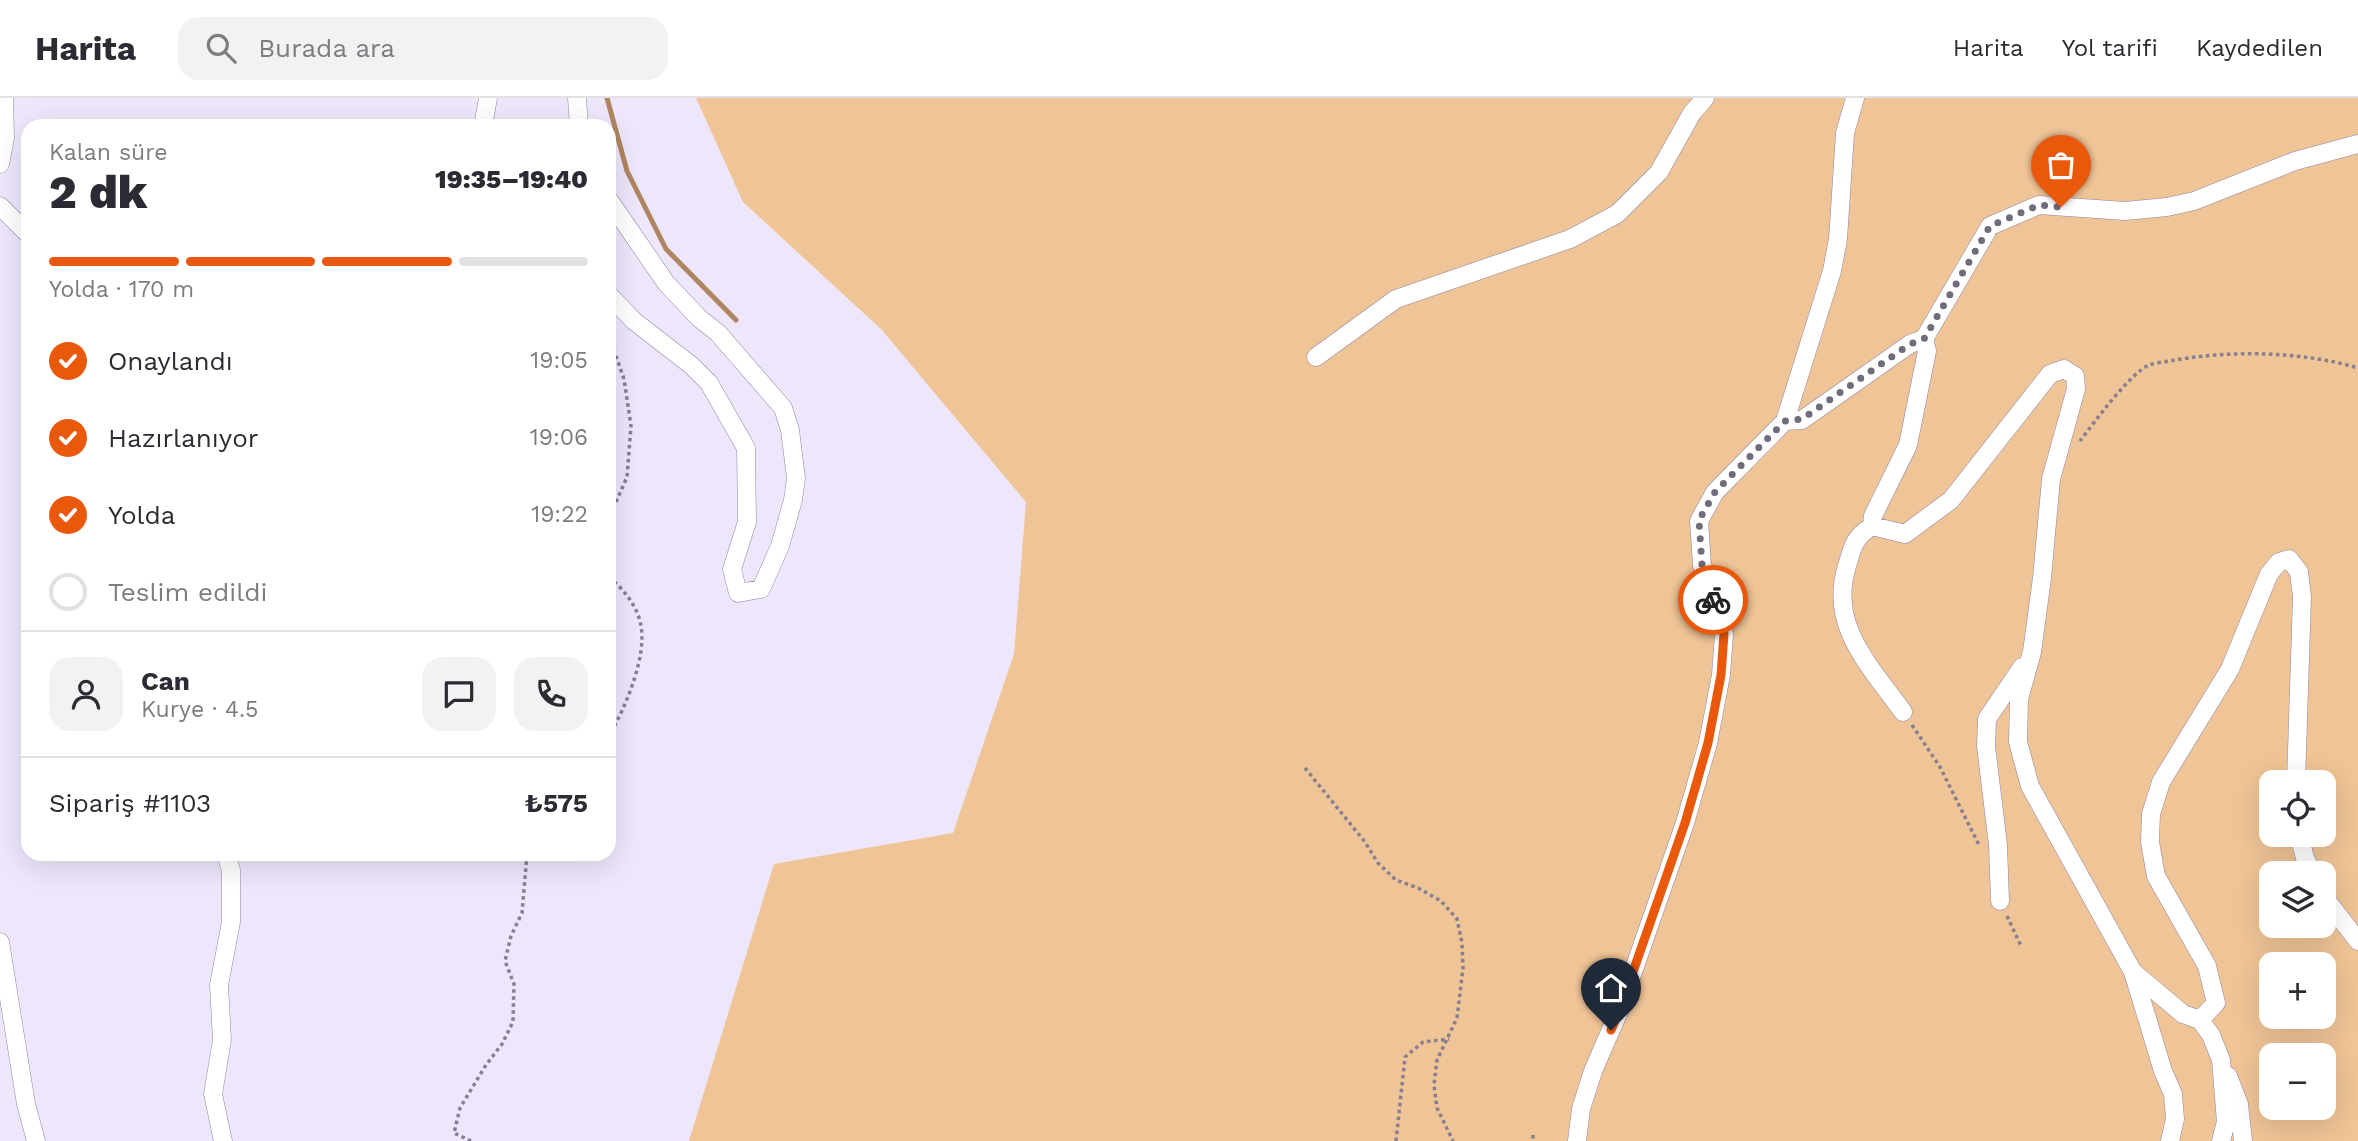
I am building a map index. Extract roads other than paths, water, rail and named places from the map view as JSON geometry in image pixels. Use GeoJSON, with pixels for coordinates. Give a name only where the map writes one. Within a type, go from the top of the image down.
{"type":"FeatureCollection","features":[{"type":"Feature","properties":{"kind":"street"},"geometry":{"type":"LineString","coordinates":[[0,164],[5,138],[4,98]]}},
{"type":"Feature","properties":{"kind":"street"},"geometry":{"type":"LineString","coordinates":[[484,119],[488,98]]}},
{"type":"Feature","properties":{"kind":"street"},"geometry":{"type":"LineString","coordinates":[[577,98],[578,119]]}},
{"type":"Feature","properties":{"kind":"street"},"geometry":{"type":"LineString","coordinates":[[1316,357],[1396,299],[1570,239],[1617,214],[1658,172],[1692,113],[1704,98]]}},
{"type":"Feature","properties":{"kind":"street"},"geometry":{"type":"LineString","coordinates":[[1577,1141],[1581,1109],[1592,1071],[1620,1009],[1685,823],[1708,743],[1721,675],[1724,634],[1702,565],[1699,520],[1715,492],[1785,421],[1832,271],[1838,239],[1845,133],[1855,98]]}},
{"type":"Feature","properties":{"kind":"street"},"geometry":{"type":"LineString","coordinates":[[1785,421],[1802,419],[1910,344],[1924,339],[1990,226],[2039,205],[2126,211],[2194,201],[2295,161],[2358,144]]}},
{"type":"Feature","properties":{"kind":"street"},"geometry":{"type":"LineString","coordinates":[[0,206],[21,227]]}},
{"type":"Feature","properties":{"kind":"street"},"geometry":{"type":"LineString","coordinates":[[616,210],[666,283],[699,318],[718,333],[783,408],[790,430],[796,478],[793,500],[780,546],[761,589],[738,593],[732,569],[737,546],[747,522],[746,448],[709,383],[692,366],[634,321],[616,302]]}},
{"type":"Feature","properties":{"kind":"street"},"geometry":{"type":"LineString","coordinates":[[1872,526],[1873,516],[1909,445],[1927,351],[1924,339]]}},
{"type":"Feature","properties":{"kind":"street"},"geometry":{"type":"LineString","coordinates":[[1903,712],[1856,647],[1842,610],[1842,580],[1857,536],[1872,526],[1905,534],[1951,500],[2050,374],[2064,369],[2075,376],[2076,388],[2051,479],[2032,652],[2019,699],[2018,742],[2030,786],[2133,972],[2163,1071],[2173,1094],[2175,1118],[2170,1141]]}},
{"type":"Feature","properties":{"kind":"street"},"geometry":{"type":"LineString","coordinates":[[2200,1020],[2216,1003],[2207,966],[2156,876],[2150,842],[2151,814],[2161,782],[2230,669],[2269,574],[2279,562],[2289,559],[2299,572],[2302,597],[2296,770]]}},
{"type":"Feature","properties":{"kind":"street"},"geometry":{"type":"LineString","coordinates":[[2000,901],[1998,845],[1986,746],[1987,719],[2032,652]]}},
{"type":"Feature","properties":{"kind":"street"},"geometry":{"type":"LineString","coordinates":[[223,1141],[213,1094],[222,1040],[219,985],[231,922],[232,870],[229,861]]}},
{"type":"Feature","properties":{"kind":"street"},"geometry":{"type":"LineString","coordinates":[[2336,913],[2358,941]]}},
{"type":"Feature","properties":{"kind":"street"},"geometry":{"type":"LineString","coordinates":[[0,942],[26,1104],[36,1141]]}},
{"type":"Feature","properties":{"kind":"street"},"geometry":{"type":"LineString","coordinates":[[2133,972],[2183,1014],[2200,1020],[2211,1035],[2239,1104],[2243,1141]]}},
{"type":"Feature","properties":{"kind":"street"},"geometry":{"type":"LineString","coordinates":[[2221,1060],[2226,1122],[2221,1141]]}},
{"type":"Feature","properties":{"kind":"waterway"},"geometry":{"type":"LineString","coordinates":[[607,98],[613,119]]}},
{"type":"Feature","properties":{"kind":"waterway"},"geometry":{"type":"LineString","coordinates":[[616,131],[627,171],[666,249],[736,320]]}}]}
